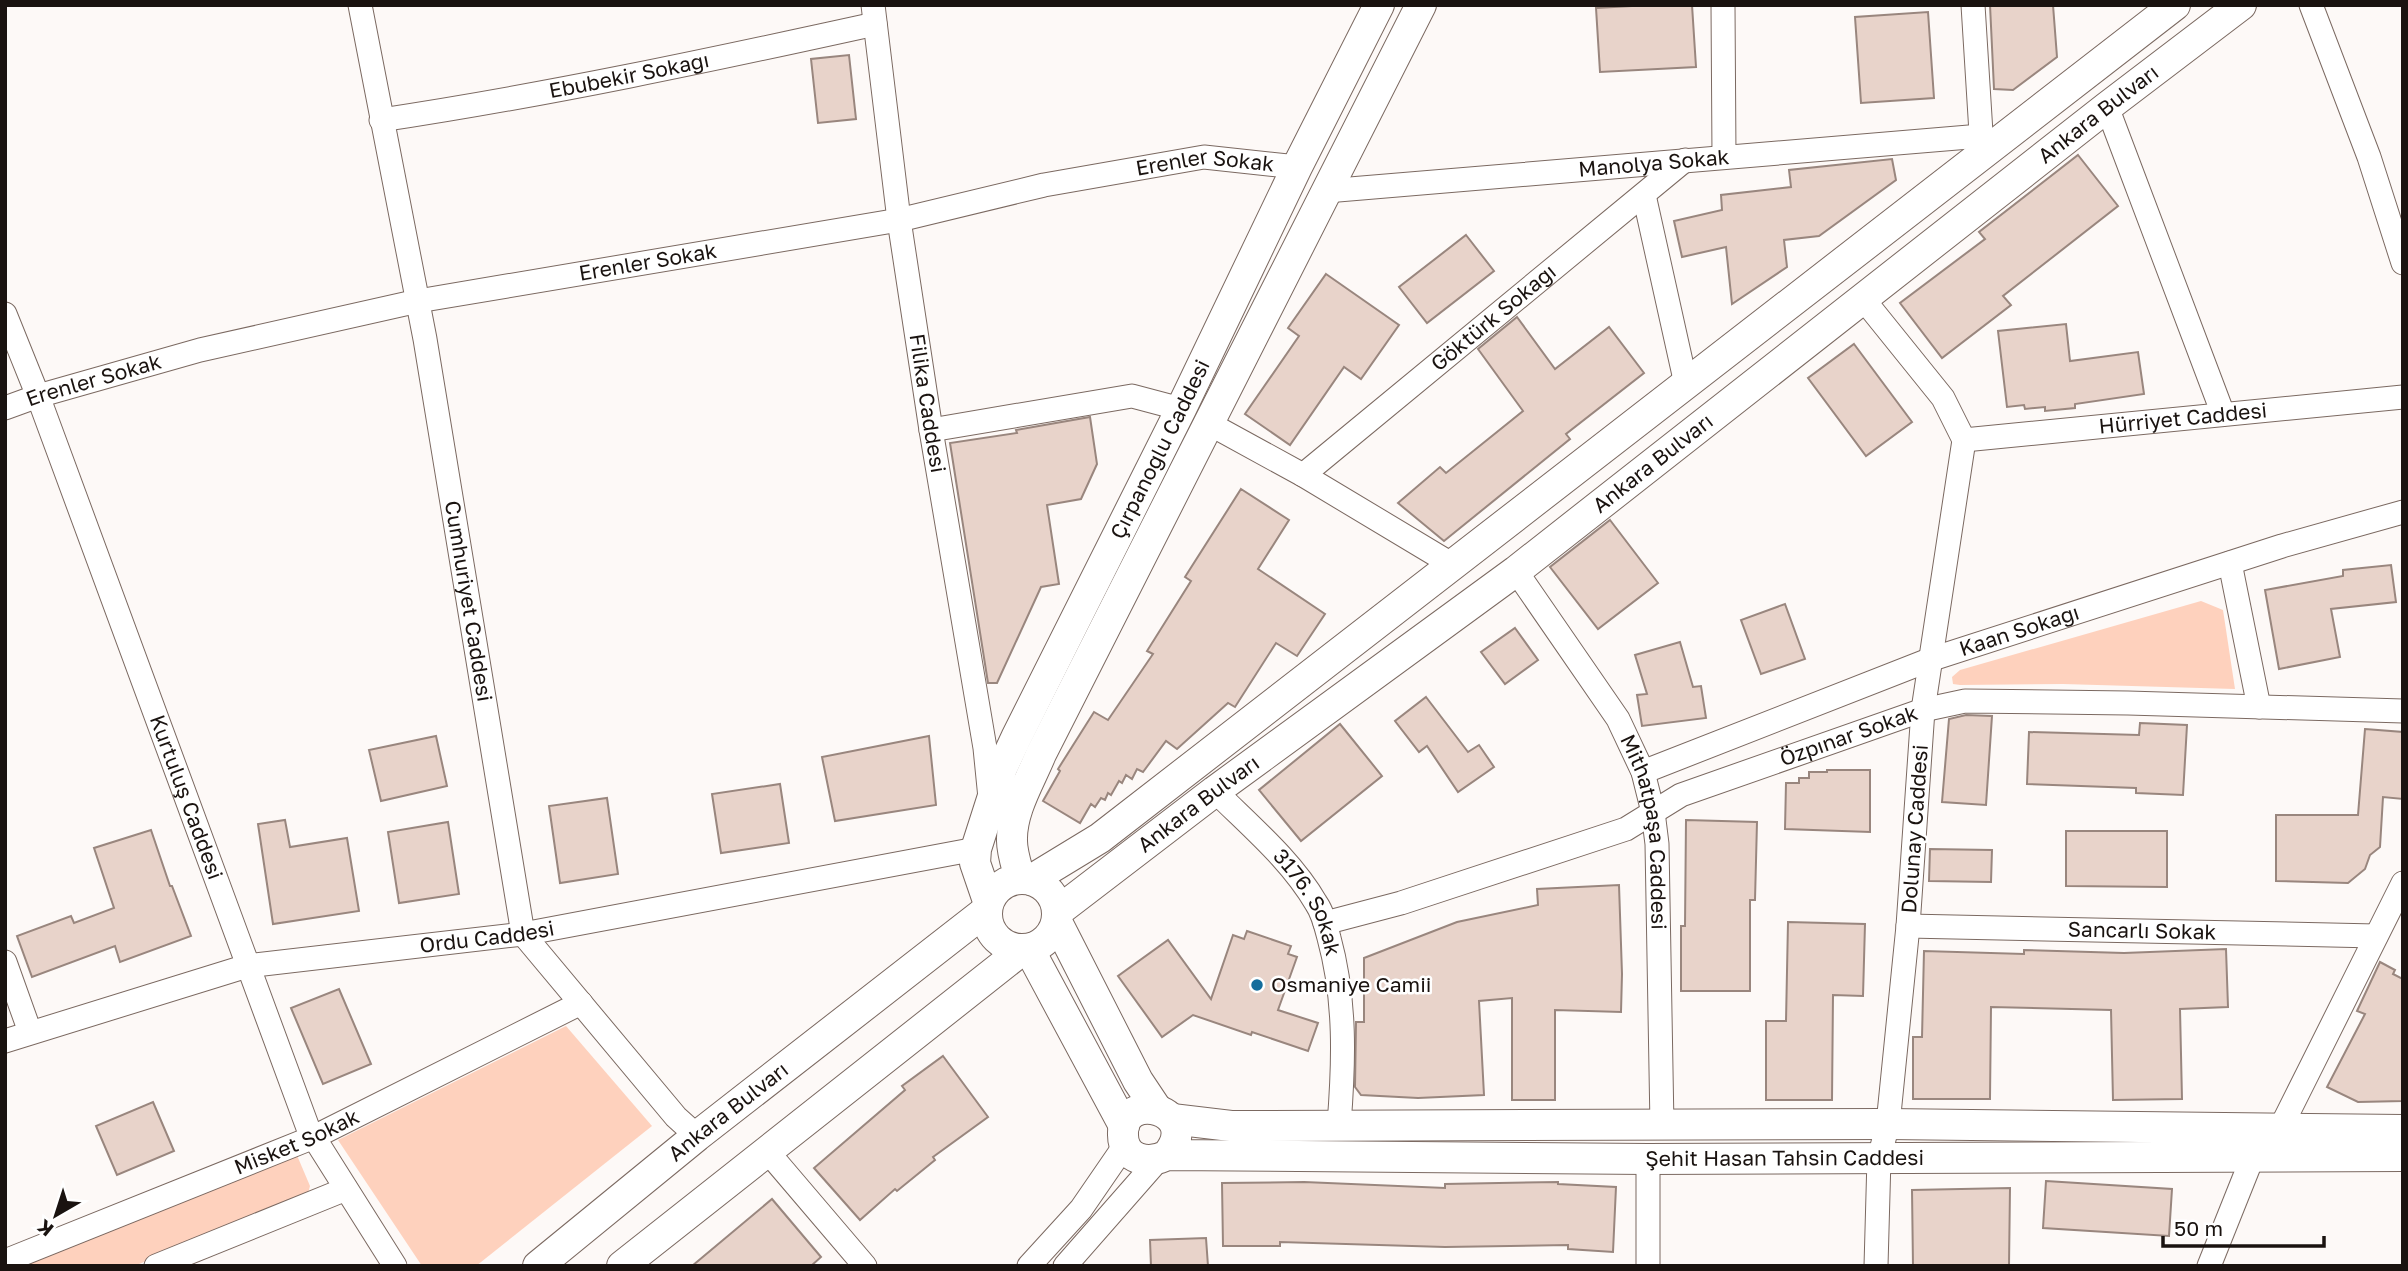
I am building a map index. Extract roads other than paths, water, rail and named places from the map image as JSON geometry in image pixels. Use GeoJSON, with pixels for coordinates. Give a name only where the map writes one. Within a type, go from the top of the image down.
{"type":"FeatureCollection","features":[{"type":"Feature","properties":{"kind":"main road","name":"Çırpanoğlu Caddesi"},"geometry":{"type":"LineString","coordinates":[[988,906],[975,863],[976,849],[990,801],[1016,738],[1379,5]]}},
{"type":"Feature","properties":{"kind":"main road","name":"Çırpanoğlu Caddesi"},"geometry":{"type":"LineString","coordinates":[[1025,879],[1012,844],[1016,813],[1066,701],[1421,5]]}},
{"type":"Feature","properties":{"kind":"main road","name":"Ankara Bulvarı"},"geometry":{"type":"LineString","coordinates":[[538,1266],[988,906],[1001,885],[1025,879],[1100,838],[1686,384],[1981,147],[2175,5]]}},
{"type":"Feature","properties":{"kind":"main road","name":"Ankara Bulvarı"},"geometry":{"type":"LineString","coordinates":[[622,1266],[1025,950],[1049,937],[1057,917],[1215,791],[1516,571],[2241,5]]}},
{"type":"Feature","properties":{"kind":"main road"},"geometry":{"type":"LineString","coordinates":[[1025,879],[1049,891],[1055,901],[1057,917],[1138,1081],[1176,1128],[1176,1138],[1162,1158]]}},
{"type":"Feature","properties":{"kind":"main road"},"geometry":{"type":"LineString","coordinates":[[988,906],[988,927],[998,941],[1013,949],[1025,950],[1125,1135]]}},
{"type":"Feature","properties":{"kind":"main road"},"geometry":{"type":"LineString","coordinates":[[1125,1135],[1137,1111],[1146,1108],[1164,1114]]}},
{"type":"Feature","properties":{"kind":"main road","name":"Şehit Hasan Tahsin Caddesi"},"geometry":{"type":"LineString","coordinates":[[1164,1114],[1231,1126],[1888,1124],[2403,1130]]}},
{"type":"Feature","properties":{"kind":"main road","name":"Şehit Hasan Tahsin Caddesi"},"geometry":{"type":"LineString","coordinates":[[1125,1135],[1130,1153],[1148,1161],[1162,1158],[2403,1156]]}},
{"type":"Feature","properties":{"kind":"street","name":"Cumhuriyet Caddesi"},"geometry":{"type":"LineString","coordinates":[[360,5],[418,301],[523,934]]}},
{"type":"Feature","properties":{"kind":"street"},"geometry":{"type":"LineString","coordinates":[[1723,5],[1724,157]]}},
{"type":"Feature","properties":{"kind":"street"},"geometry":{"type":"LineString","coordinates":[[1973,5],[1981,147]]}},
{"type":"Feature","properties":{"kind":"street"},"geometry":{"type":"LineString","coordinates":[[2311,5],[2369,157],[2403,263]]}},
{"type":"Feature","properties":{"kind":"street","name":"Ebubekir Sokağı"},"geometry":{"type":"LineString","coordinates":[[381,120],[492,103],[678,67],[874,15]]}},
{"type":"Feature","properties":{"kind":"street","name":"Filika Caddesi"},"geometry":{"type":"LineString","coordinates":[[874,15],[899,220],[931,430],[985,748],[990,801]]}},
{"type":"Feature","properties":{"kind":"street"},"geometry":{"type":"LineString","coordinates":[[2107,107],[2223,414]]}},
{"type":"Feature","properties":{"kind":"street","name":"Manolya Sokak"},"geometry":{"type":"LineString","coordinates":[[1326,191],[1724,157],[1981,147]]}},
{"type":"Feature","properties":{"kind":"street","name":"Erenler Sokak"},"geometry":{"type":"LineString","coordinates":[[5,408],[200,349],[418,301],[899,220],[1044,185],[1204,157],[1297,167]]}},
{"type":"Feature","properties":{"kind":"street","name":"Göktürk Sokağı"},"geometry":{"type":"LineString","coordinates":[[1303,475],[1685,160]]}},
{"type":"Feature","properties":{"kind":"street"},"geometry":{"type":"LineString","coordinates":[[1644,195],[1686,384]]}},
{"type":"Feature","properties":{"kind":"street"},"geometry":{"type":"LineString","coordinates":[[1864,300],[1942,398],[1964,440]]}},
{"type":"Feature","properties":{"kind":"street","name":"Kurtuluş Caddesi"},"geometry":{"type":"LineString","coordinates":[[5,314],[38,396],[308,1128],[395,1266]]}},
{"type":"Feature","properties":{"kind":"street"},"geometry":{"type":"LineString","coordinates":[[931,430],[1132,396],[1181,409]]}},
{"type":"Feature","properties":{"kind":"street","name":"Hürriyet Caddesi"},"geometry":{"type":"LineString","coordinates":[[1964,440],[2403,397]]}},
{"type":"Feature","properties":{"kind":"street"},"geometry":{"type":"LineString","coordinates":[[1208,424],[1303,475],[1452,565]]}},
{"type":"Feature","properties":{"kind":"street","name":"Dolunay Caddesi"},"geometry":{"type":"LineString","coordinates":[[1876,1266],[1879,1158],[1888,1124],[1908,926],[1923,710],[1964,440]]}},
{"type":"Feature","properties":{"kind":"street","name":"Kaan Sokağı"},"geometry":{"type":"LineString","coordinates":[[1643,772],[1930,660],[2230,563],[2403,512]]}},
{"type":"Feature","properties":{"kind":"street"},"geometry":{"type":"LineString","coordinates":[[2230,563],[2259,707]]}},
{"type":"Feature","properties":{"kind":"street","name":"Mithatpaşa Caddesi"},"geometry":{"type":"LineString","coordinates":[[1516,571],[1618,719],[1643,772],[1653,812],[1657,844],[1662,1126]]}},
{"type":"Feature","properties":{"kind":"street","name":"Özpınar Sokak"},"geometry":{"type":"LineString","coordinates":[[1325,923],[1401,903],[1626,829],[1681,796],[1923,710],[1965,701],[2403,711]]}},
{"type":"Feature","properties":{"kind":"street","name":"3176. Sokak"},"geometry":{"type":"LineString","coordinates":[[1215,791],[1298,877],[1317,904],[1325,923],[1334,957],[1341,1006],[1344,1068],[1339,1125]]}},
{"type":"Feature","properties":{"kind":"street","name":"Ordu Caddesi"},"geometry":{"type":"LineString","coordinates":[[5,1041],[247,965],[523,934],[976,849]]}},
{"type":"Feature","properties":{"kind":"street"},"geometry":{"type":"LineString","coordinates":[[2280,1129],[2403,883]]}},
{"type":"Feature","properties":{"kind":"street","name":"Sancarlı Sokak"},"geometry":{"type":"LineString","coordinates":[[1908,926],[2376,936]]}},
{"type":"Feature","properties":{"kind":"street"},"geometry":{"type":"LineString","coordinates":[[523,934],[676,1117],[698,1136]]}},
{"type":"Feature","properties":{"kind":"street"},"geometry":{"type":"LineString","coordinates":[[5,961],[30,1032]]}},
{"type":"Feature","properties":{"kind":"street","name":"Misket Sokak"},"geometry":{"type":"LineString","coordinates":[[5,1261],[314,1137],[581,1003]]}},
{"type":"Feature","properties":{"kind":"street"},"geometry":{"type":"LineString","coordinates":[[1029,1266],[1082,1209],[1125,1135]]}},
{"type":"Feature","properties":{"kind":"street"},"geometry":{"type":"LineString","coordinates":[[767,1151],[865,1266]]}},
{"type":"Feature","properties":{"kind":"street"},"geometry":{"type":"LineString","coordinates":[[2209,1266],[2253,1156]]}},
{"type":"Feature","properties":{"kind":"street"},"geometry":{"type":"LineString","coordinates":[[1065,1266],[1162,1158]]}},
{"type":"Feature","properties":{"kind":"street"},"geometry":{"type":"LineString","coordinates":[[1648,1159],[1648,1266]]}},
{"type":"Feature","properties":{"kind":"street"},"geometry":{"type":"LineString","coordinates":[[156,1266],[346,1189]]}},
{"type":"Feature","properties":{"kind":"place","name":"Osmaniye Camii"},"geometry":{"type":"Point","coordinates":[1257,985]}}]}
